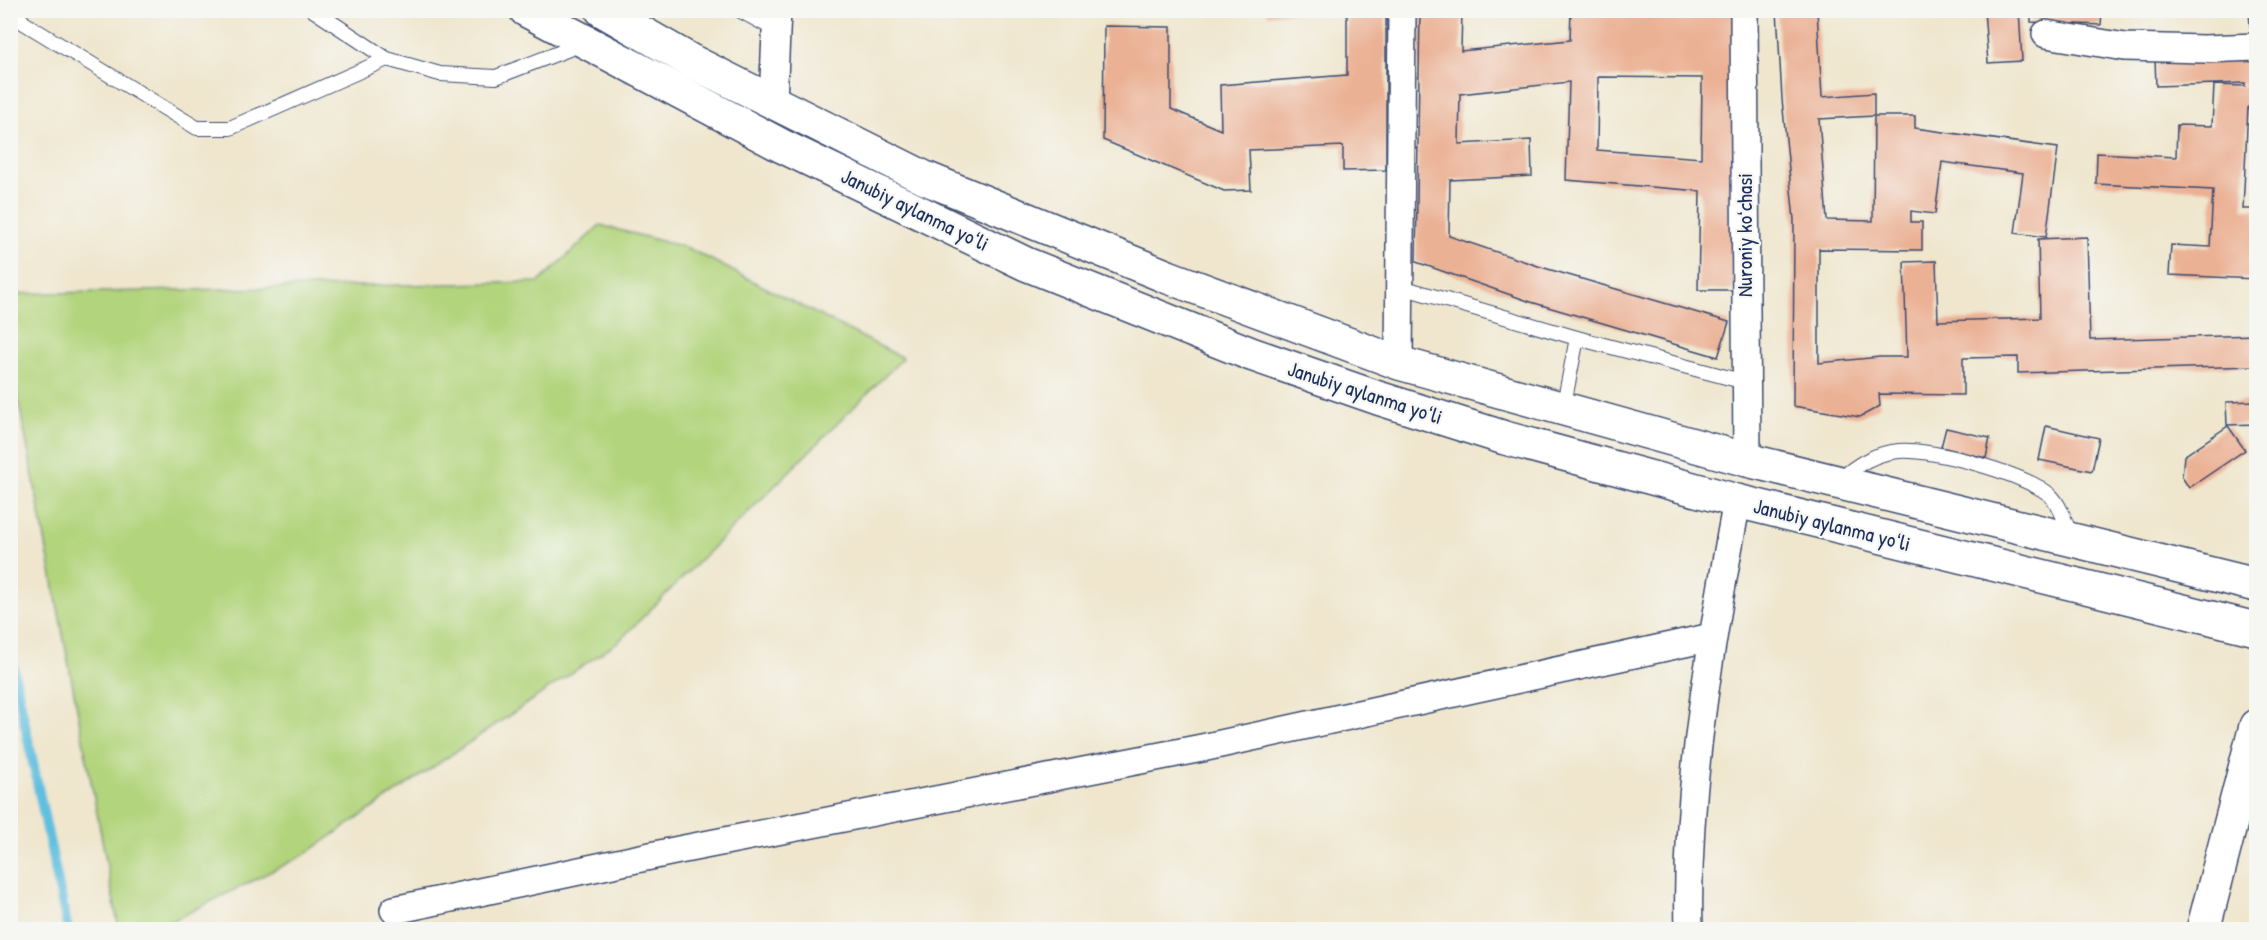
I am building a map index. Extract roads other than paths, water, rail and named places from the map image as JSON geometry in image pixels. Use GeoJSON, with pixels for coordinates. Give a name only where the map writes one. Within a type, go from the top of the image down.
{"type":"FeatureCollection","features":[{"type":"Feature","properties":{"kind":"main road","name":"Janubiy aylanma yoʻli"},"geometry":{"type":"LineString","coordinates":[[526,10],[782,146],[1026,264],[1240,350],[1378,398],[1505,438],[1737,501],[2256,629]]}},
{"type":"Feature","properties":{"kind":"main road","name":"Janubiy aylanma yoʻli"},"geometry":{"type":"LineString","coordinates":[[602,10],[691,61],[925,178],[1168,277],[1398,363],[1747,460],[2256,585]]}},
{"type":"Feature","properties":{"kind":"main road"},"geometry":{"type":"LineString","coordinates":[[2203,930],[2256,726]]}},
{"type":"Feature","properties":{"kind":"street"},"geometry":{"type":"LineString","coordinates":[[1398,363],[1402,10]]}},
{"type":"Feature","properties":{"kind":"street","name":"Nuroniy koʻchasi"},"geometry":{"type":"LineString","coordinates":[[1744,10],[1747,460]]}},
{"type":"Feature","properties":{"kind":"street"},"geometry":{"type":"LineString","coordinates":[[774,102],[776,20]]}},
{"type":"Feature","properties":{"kind":"street"},"geometry":{"type":"LineString","coordinates":[[2046,34],[2124,47],[2204,49],[2256,47]]}},
{"type":"Feature","properties":{"kind":"street"},"geometry":{"type":"LineString","coordinates":[[1689,930],[1688,903],[1694,780],[1712,637],[1737,501]]}},
{"type":"Feature","properties":{"kind":"street"},"geometry":{"type":"LineString","coordinates":[[394,910],[679,850],[1202,748],[1712,637]]}},
{"type":"Feature","properties":{"kind":"lane"},"geometry":{"type":"LineString","coordinates":[[15,10],[24,23],[197,128],[230,128],[387,59]]}},
{"type":"Feature","properties":{"kind":"lane"},"geometry":{"type":"LineString","coordinates":[[313,10],[387,59],[440,74],[496,78],[586,43]]}},
{"type":"Feature","properties":{"kind":"lane"},"geometry":{"type":"LineString","coordinates":[[739,10],[776,20]]}},
{"type":"Feature","properties":{"kind":"lane"},"geometry":{"type":"LineString","coordinates":[[1398,286],[1577,338],[1745,382]]}},
{"type":"Feature","properties":{"kind":"lane"},"geometry":{"type":"LineString","coordinates":[[1563,409],[1577,338]]}},
{"type":"Feature","properties":{"kind":"lane"},"geometry":{"type":"LineString","coordinates":[[1837,482],[1859,463],[1870,459],[1898,451],[1923,452],[2009,473],[2034,485],[2051,497],[2061,512],[2072,539]]}},
{"type":"Feature","properties":{"kind":"waterway"},"geometry":{"type":"LineString","coordinates":[[10,653],[68,930]]}}]}
